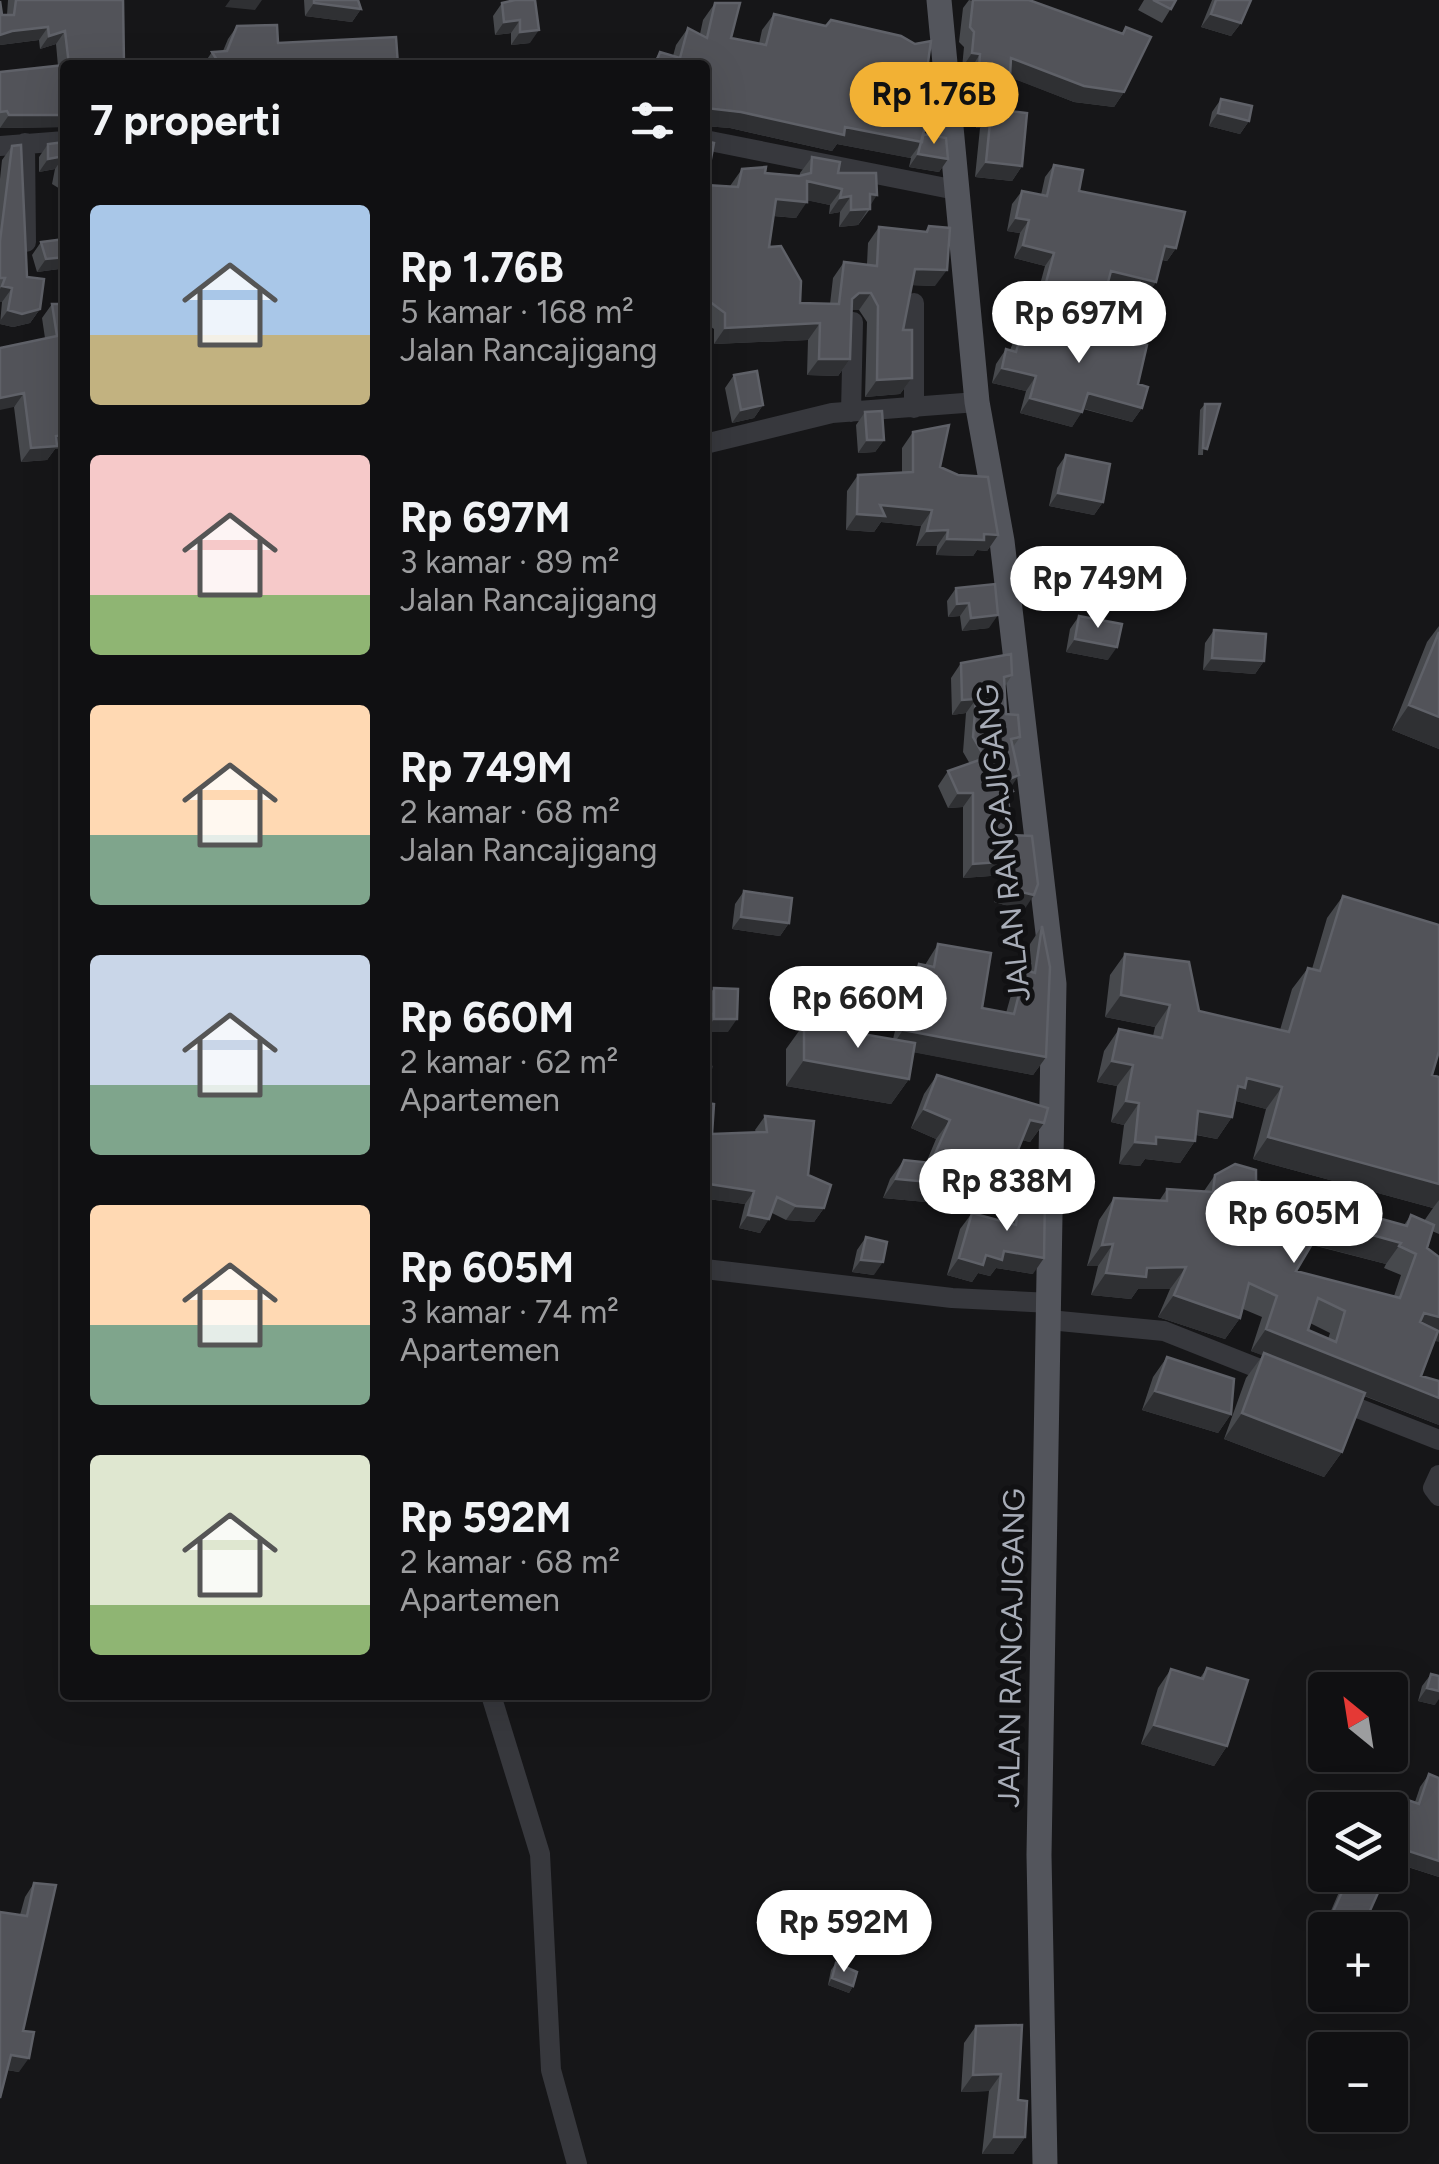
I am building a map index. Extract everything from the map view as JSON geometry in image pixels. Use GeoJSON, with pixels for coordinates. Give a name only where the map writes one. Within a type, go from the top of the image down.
{"type":"FeatureCollection","features":[{"type":"Feature","properties":{"kind":"main road","name":"JALAN RANCAJIGANG"},"geometry":{"type":"LineString","coordinates":[[940,0],[977,402],[1002,540],[1052,955],[1050,1312],[1039,1855],[1045,2164]]}},
{"type":"Feature","properties":{"kind":"street"},"geometry":{"type":"LineString","coordinates":[[0,146],[60,141]]}},
{"type":"Feature","properties":{"kind":"street"},"geometry":{"type":"LineString","coordinates":[[710,141],[956,190]]}},
{"type":"Feature","properties":{"kind":"street"},"geometry":{"type":"LineString","coordinates":[[25,144],[26,242]]}},
{"type":"Feature","properties":{"kind":"street"},"geometry":{"type":"LineString","coordinates":[[914,303],[914,408]]}},
{"type":"Feature","properties":{"kind":"street"},"geometry":{"type":"LineString","coordinates":[[851,412],[854,322]]}},
{"type":"Feature","properties":{"kind":"street"},"geometry":{"type":"LineString","coordinates":[[710,443],[851,412],[977,402]]}},
{"type":"Feature","properties":{"kind":"street"},"geometry":{"type":"LineString","coordinates":[[710,1270],[952,1298],[1164,1331],[1439,1440]]}},
{"type":"Feature","properties":{"kind":"street"},"geometry":{"type":"LineString","coordinates":[[1439,1475],[1434,1488],[1439,1496]]}},
{"type":"Feature","properties":{"kind":"street"},"geometry":{"type":"LineString","coordinates":[[494,1700],[540,1854],[551,2070],[577,2164]]}},
{"type":"Feature","properties":{"kind":"building"},"geometry":{"type":"Polygon","coordinates":[[[16,0],[123,0],[124,60],[68,60],[65,31],[49,36],[48,27],[0,35],[0,1],[2,15],[14,15],[16,0]]]}},
{"type":"Feature","properties":{"kind":"building"},"geometry":{"type":"Polygon","coordinates":[[[358,0],[361,9],[314,3],[358,0]]]}},
{"type":"Feature","properties":{"kind":"building"},"geometry":{"type":"Polygon","coordinates":[[[535,0],[539,30],[520,32],[520,20],[504,22],[502,3],[535,0]]]}},
{"type":"Feature","properties":{"kind":"building"},"geometry":{"type":"Polygon","coordinates":[[[973,0],[1029,0],[1123,34],[1126,27],[1151,37],[1124,92],[1084,86],[1011,58],[1008,111],[1027,113],[1022,166],[986,162],[991,113],[987,113],[989,85],[978,84],[980,54],[972,53],[973,0]]]}},
{"type":"Feature","properties":{"kind":"building"},"geometry":{"type":"Polygon","coordinates":[[[1153,0],[1176,0],[1171,9],[1153,0]]]}},
{"type":"Feature","properties":{"kind":"building"},"geometry":{"type":"Polygon","coordinates":[[[1216,0],[1251,0],[1241,23],[1211,14],[1216,0]]]}},
{"type":"Feature","properties":{"kind":"building"},"geometry":{"type":"Polygon","coordinates":[[[715,3],[740,3],[731,38],[766,45],[774,14],[826,26],[831,20],[901,36],[915,44],[931,41],[925,84],[944,88],[946,104],[929,101],[922,142],[845,127],[844,135],[710,109],[710,60],[657,60],[660,52],[680,58],[688,28],[707,38],[715,3]]]}},
{"type":"Feature","properties":{"kind":"building"},"geometry":{"type":"Polygon","coordinates":[[[277,25],[278,43],[396,37],[398,60],[217,60],[212,52],[227,51],[237,26],[277,25]]]}},
{"type":"Feature","properties":{"kind":"building"},"geometry":{"type":"Polygon","coordinates":[[[60,66],[60,115],[0,112],[0,72],[60,66]]]}},
{"type":"Feature","properties":{"kind":"building"},"geometry":{"type":"Polygon","coordinates":[[[1221,99],[1252,106],[1249,121],[1218,113],[1221,99]]]}},
{"type":"Feature","properties":{"kind":"building"},"geometry":{"type":"Polygon","coordinates":[[[923,134],[946,138],[948,159],[918,154],[923,134]]]}},
{"type":"Feature","properties":{"kind":"building"},"geometry":{"type":"Polygon","coordinates":[[[60,143],[60,157],[48,159],[48,144],[60,143]]]}},
{"type":"Feature","properties":{"kind":"building"},"geometry":{"type":"Polygon","coordinates":[[[21,145],[27,277],[44,279],[40,309],[22,314],[8,310],[12,288],[2,286],[5,278],[0,278],[0,241],[12,146],[21,145]]]}},
{"type":"Feature","properties":{"kind":"building"},"geometry":{"type":"Polygon","coordinates":[[[812,157],[840,162],[838,173],[876,173],[877,195],[870,194],[870,209],[851,210],[851,196],[840,198],[842,189],[807,181],[807,202],[776,199],[769,247],[781,246],[801,281],[800,303],[839,304],[844,262],[877,266],[879,227],[927,232],[929,226],[950,228],[947,270],[915,269],[903,330],[912,330],[912,378],[877,380],[878,306],[871,293],[859,293],[852,299],[850,359],[819,359],[820,323],[725,328],[725,313],[710,302],[710,185],[738,187],[742,169],[766,167],[765,173],[799,176],[811,173],[812,157]]]}},
{"type":"Feature","properties":{"kind":"building"},"geometry":{"type":"Polygon","coordinates":[[[1054,165],[1083,170],[1079,191],[1185,212],[1176,248],[1165,246],[1156,282],[1111,271],[1102,305],[1044,290],[1054,253],[1023,245],[1029,220],[1016,218],[1022,191],[1047,196],[1054,165]]]}},
{"type":"Feature","properties":{"kind":"building"},"geometry":{"type":"Polygon","coordinates":[[[60,240],[60,258],[46,259],[41,242],[60,240]]]}},
{"type":"Feature","properties":{"kind":"building"},"geometry":{"type":"Polygon","coordinates":[[[52,304],[60,304],[60,436],[56,436],[57,446],[31,448],[24,393],[0,398],[0,348],[57,336],[52,304]]]}},
{"type":"Feature","properties":{"kind":"building"},"geometry":{"type":"Polygon","coordinates":[[[1038,322],[1147,345],[1138,384],[1148,387],[1142,408],[1088,393],[1082,412],[1030,398],[1036,376],[1002,368],[1006,349],[1016,352],[1023,328],[1035,332],[1038,322]]]}},
{"type":"Feature","properties":{"kind":"building"},"geometry":{"type":"Polygon","coordinates":[[[757,371],[763,405],[741,410],[734,375],[757,371]]]}},
{"type":"Feature","properties":{"kind":"building"},"geometry":{"type":"Polygon","coordinates":[[[1205,404],[1220,404],[1207,449],[1203,448],[1205,404]]]}},
{"type":"Feature","properties":{"kind":"building"},"geometry":{"type":"Polygon","coordinates":[[[882,411],[884,440],[867,440],[865,412],[882,411]]]}},
{"type":"Feature","properties":{"kind":"building"},"geometry":{"type":"Polygon","coordinates":[[[949,425],[940,467],[958,475],[988,477],[998,535],[984,534],[984,540],[947,539],[948,530],[927,531],[932,510],[880,505],[885,516],[857,514],[858,475],[913,472],[913,432],[949,425]]]}},
{"type":"Feature","properties":{"kind":"building"},"geometry":{"type":"Polygon","coordinates":[[[1066,455],[1110,464],[1103,502],[1058,493],[1066,455]]]}},
{"type":"Feature","properties":{"kind":"building"},"geometry":{"type":"Polygon","coordinates":[[[995,584],[998,615],[971,618],[969,603],[957,604],[956,588],[995,584]]]}},
{"type":"Feature","properties":{"kind":"building"},"geometry":{"type":"Polygon","coordinates":[[[1079,616],[1122,624],[1117,647],[1075,639],[1079,616]]]}},
{"type":"Feature","properties":{"kind":"building"},"geometry":{"type":"Polygon","coordinates":[[[1214,630],[1266,634],[1264,661],[1212,658],[1214,630]]]}},
{"type":"Feature","properties":{"kind":"building"},"geometry":{"type":"Polygon","coordinates":[[[1439,632],[1439,717],[1409,705],[1439,632]]]}},
{"type":"Feature","properties":{"kind":"building"},"geometry":{"type":"Polygon","coordinates":[[[1011,654],[1012,675],[1004,677],[1006,714],[1018,715],[1020,737],[1011,739],[1019,775],[1007,780],[1013,791],[1008,793],[1011,835],[1032,836],[1038,884],[1034,895],[1004,888],[1014,861],[973,864],[973,793],[958,793],[948,771],[985,758],[973,737],[976,699],[962,700],[961,663],[1011,654]]]}},
{"type":"Feature","properties":{"kind":"building"},"geometry":{"type":"Polygon","coordinates":[[[744,891],[792,898],[789,923],[741,917],[744,891]]]}},
{"type":"Feature","properties":{"kind":"building"},"geometry":{"type":"Polygon","coordinates":[[[1343,896],[1439,925],[1439,1051],[1432,1075],[1439,1077],[1439,1184],[1268,1137],[1282,1087],[1247,1078],[1245,1088],[1238,1086],[1232,1117],[1198,1111],[1195,1141],[1156,1137],[1156,1144],[1135,1142],[1139,1103],[1126,1101],[1133,1065],[1112,1061],[1119,1029],[1162,1038],[1170,1005],[1121,995],[1125,954],[1189,962],[1199,1011],[1289,1032],[1308,968],[1320,971],[1343,896]]]}},
{"type":"Feature","properties":{"kind":"building"},"geometry":{"type":"Polygon","coordinates":[[[1042,926],[1050,967],[1046,1057],[903,1030],[919,964],[934,967],[938,944],[991,953],[982,1008],[1014,1014],[1025,970],[1035,973],[1042,926]]]}},
{"type":"Feature","properties":{"kind":"building"},"geometry":{"type":"Polygon","coordinates":[[[714,988],[738,989],[737,1019],[714,1019],[714,988]]]}},
{"type":"Feature","properties":{"kind":"building"},"geometry":{"type":"Polygon","coordinates":[[[804,1024],[915,1043],[909,1079],[804,1060],[804,1024]]]}},
{"type":"Feature","properties":{"kind":"building"},"geometry":{"type":"Polygon","coordinates":[[[937,1075],[1048,1108],[1044,1123],[1030,1120],[1012,1165],[1031,1175],[1026,1191],[896,1179],[904,1160],[931,1163],[950,1120],[924,1109],[937,1075]]]}},
{"type":"Feature","properties":{"kind":"building"},"geometry":{"type":"Polygon","coordinates":[[[710,1103],[714,1104],[712,1134],[767,1132],[765,1116],[814,1121],[808,1175],[831,1185],[824,1208],[796,1206],[777,1197],[769,1219],[748,1215],[754,1191],[710,1184],[710,1103]]]}},
{"type":"Feature","properties":{"kind":"building"},"geometry":{"type":"Polygon","coordinates":[[[1235,1164],[1256,1170],[1256,1181],[1307,1194],[1312,1184],[1380,1208],[1378,1218],[1407,1226],[1411,1215],[1434,1225],[1427,1248],[1439,1257],[1439,1317],[1424,1313],[1420,1322],[1438,1331],[1421,1376],[1439,1381],[1439,1398],[1266,1329],[1277,1296],[1249,1283],[1240,1318],[1174,1295],[1186,1267],[1147,1268],[1146,1277],[1106,1273],[1113,1244],[1102,1245],[1114,1198],[1167,1201],[1167,1189],[1213,1192],[1215,1175],[1235,1164]],[[1325,1222],[1296,1271],[1400,1298],[1416,1254],[1399,1246],[1401,1243],[1325,1222]],[[1318,1298],[1308,1330],[1336,1342],[1345,1311],[1318,1298]]]}},
{"type":"Feature","properties":{"kind":"building"},"geometry":{"type":"Polygon","coordinates":[[[1045,1197],[1044,1258],[1004,1251],[1002,1260],[986,1255],[983,1265],[959,1258],[972,1213],[1016,1225],[1019,1199],[1045,1197]]]}},
{"type":"Feature","properties":{"kind":"building"},"geometry":{"type":"Polygon","coordinates":[[[866,1237],[887,1242],[883,1262],[861,1260],[866,1237]]]}},
{"type":"Feature","properties":{"kind":"building"},"geometry":{"type":"Polygon","coordinates":[[[1264,1353],[1365,1393],[1342,1452],[1242,1413],[1264,1353]]]}},
{"type":"Feature","properties":{"kind":"building"},"geometry":{"type":"Polygon","coordinates":[[[1167,1357],[1234,1379],[1231,1414],[1155,1391],[1167,1357]]]}},
{"type":"Feature","properties":{"kind":"building"},"geometry":{"type":"Polygon","coordinates":[[[1207,1668],[1248,1680],[1227,1746],[1154,1725],[1171,1669],[1203,1679],[1207,1668]]]}},
{"type":"Feature","properties":{"kind":"building"},"geometry":{"type":"Polygon","coordinates":[[[1431,1674],[1439,1676],[1439,1691],[1427,1688],[1431,1674]]]}},
{"type":"Feature","properties":{"kind":"building"},"geometry":{"type":"Polygon","coordinates":[[[1429,1774],[1439,1778],[1439,1861],[1408,1851],[1408,1800],[1419,1804],[1429,1774]]]}},
{"type":"Feature","properties":{"kind":"building"},"geometry":{"type":"Polygon","coordinates":[[[34,1883],[56,1885],[23,2031],[34,2032],[29,2058],[11,2055],[0,2098],[0,1912],[27,1916],[34,1883]]]}},
{"type":"Feature","properties":{"kind":"building"},"geometry":{"type":"Polygon","coordinates":[[[1342,1892],[1378,1892],[1369,1912],[1333,1912],[1342,1892]]]}},
{"type":"Feature","properties":{"kind":"building"},"geometry":{"type":"Polygon","coordinates":[[[836,1963],[857,1972],[853,1986],[832,1978],[836,1963]]]}},
{"type":"Feature","properties":{"kind":"building"},"geometry":{"type":"Polygon","coordinates":[[[1022,2025],[1018,2100],[1027,2101],[1025,2137],[994,2137],[1001,2074],[973,2075],[976,2026],[1022,2025]]]}}]}
